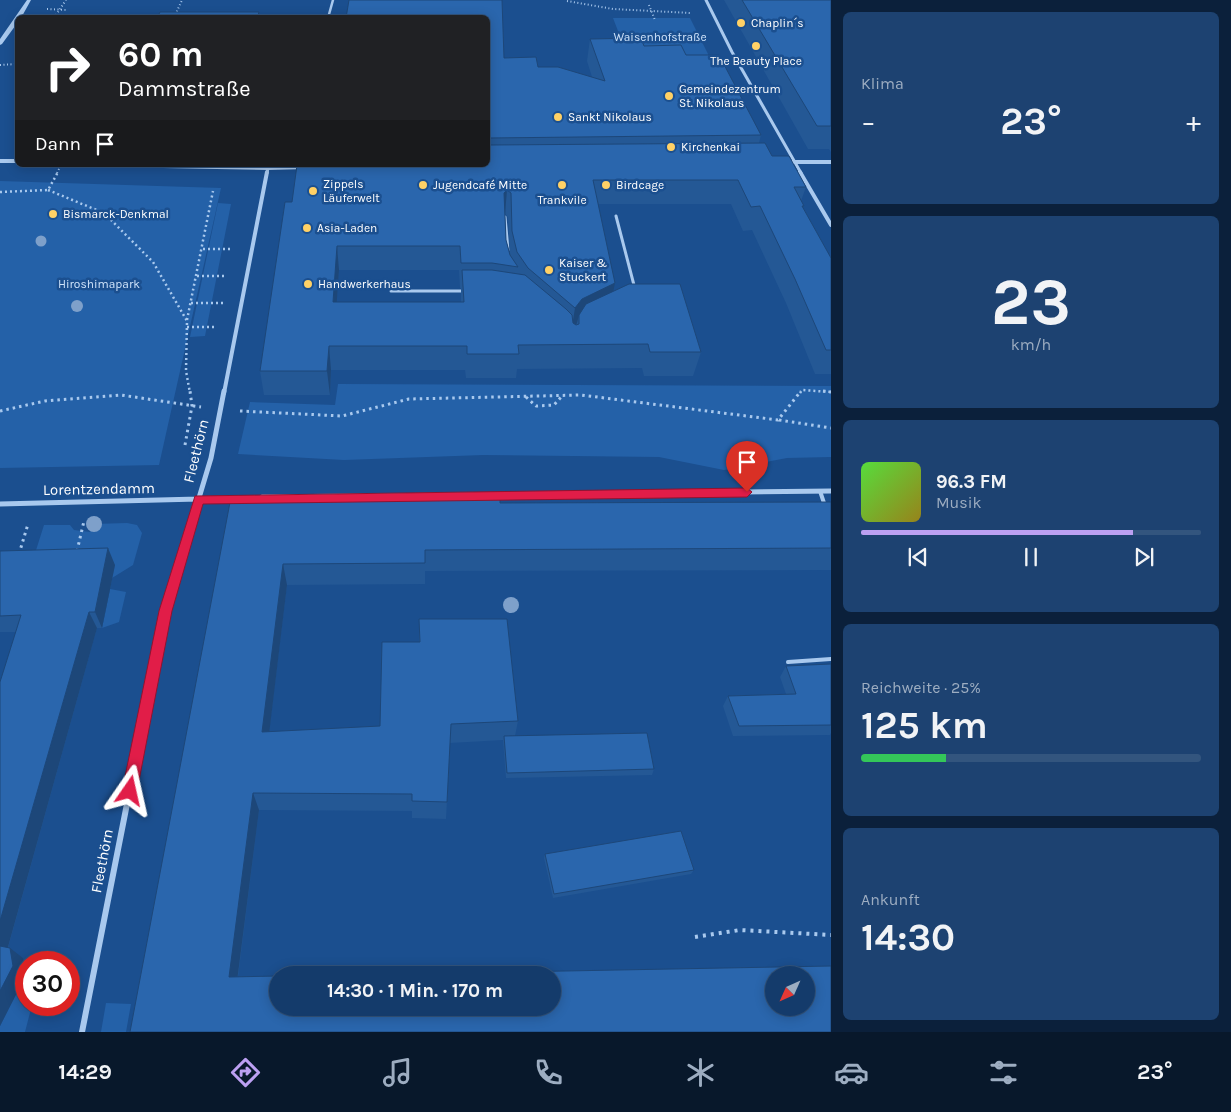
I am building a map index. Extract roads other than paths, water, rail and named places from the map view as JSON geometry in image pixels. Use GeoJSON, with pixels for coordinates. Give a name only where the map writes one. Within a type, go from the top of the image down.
{"type":"FeatureCollection","features":[{"type":"Feature","properties":{"kind":"street"},"geometry":{"type":"LineString","coordinates":[[20,15],[29,0]]}},
{"type":"Feature","properties":{"kind":"street"},"geometry":{"type":"LineString","coordinates":[[329,15],[332,0]]}},
{"type":"Feature","properties":{"kind":"street"},"geometry":{"type":"LineString","coordinates":[[706,0],[712,14],[831,225]]}},
{"type":"Feature","properties":{"kind":"street"},"geometry":{"type":"LineString","coordinates":[[0,43],[15,22]]}},
{"type":"Feature","properties":{"kind":"street"},"geometry":{"type":"LineString","coordinates":[[0,161],[15,162]]}},
{"type":"Feature","properties":{"kind":"street"},"geometry":{"type":"LineString","coordinates":[[770,162],[831,162]]}},
{"type":"Feature","properties":{"kind":"street","name":"Fleethörn"},"geometry":{"type":"LineString","coordinates":[[82,1032],[166,611],[211,458],[269,167]]}},
{"type":"Feature","properties":{"kind":"street"},"geometry":{"type":"LineString","coordinates":[[258,498],[831,491]]}},
{"type":"Feature","properties":{"kind":"street","name":"Lorentzendamm"},"geometry":{"type":"LineString","coordinates":[[0,504],[242,498]]}},
{"type":"Feature","properties":{"kind":"lane"},"geometry":{"type":"LineString","coordinates":[[616,216],[635,289],[632,295]]}},
{"type":"Feature","properties":{"kind":"lane"},"geometry":{"type":"LineString","coordinates":[[505,217],[508,252]]}},
{"type":"Feature","properties":{"kind":"lane"},"geometry":{"type":"LineString","coordinates":[[391,291],[470,291]]}},
{"type":"Feature","properties":{"kind":"lane"},"geometry":{"type":"LineString","coordinates":[[820,491],[828,512]]}},
{"type":"Feature","properties":{"kind":"lane"},"geometry":{"type":"LineString","coordinates":[[788,662],[831,659]]}},
{"type":"Feature","properties":{"kind":"place","name":"Chaplin´s"},"geometry":{"type":"Point","coordinates":[741,23]}},
{"type":"Feature","properties":{"kind":"place","name":"The Beauty Place"},"geometry":{"type":"Point","coordinates":[756,46]}},
{"type":"Feature","properties":{"kind":"place","name":"Gemeindezentrum St. Nikolaus"},"geometry":{"type":"Point","coordinates":[669,96]}},
{"type":"Feature","properties":{"kind":"place","name":"Sankt Nikolaus"},"geometry":{"type":"Point","coordinates":[558,117]}},
{"type":"Feature","properties":{"kind":"place","name":"Kirchenkai"},"geometry":{"type":"Point","coordinates":[671,147]}},
{"type":"Feature","properties":{"kind":"place","name":"Jugendcafé Mitte"},"geometry":{"type":"Point","coordinates":[423,185]}},
{"type":"Feature","properties":{"kind":"place","name":"Trankvile"},"geometry":{"type":"Point","coordinates":[562,185]}},
{"type":"Feature","properties":{"kind":"place","name":"Birdcage"},"geometry":{"type":"Point","coordinates":[606,185]}},
{"type":"Feature","properties":{"kind":"place","name":"Zippels Läuferwelt"},"geometry":{"type":"Point","coordinates":[313,191]}},
{"type":"Feature","properties":{"kind":"place","name":"Bismarck-Denkmal"},"geometry":{"type":"Point","coordinates":[53,214]}},
{"type":"Feature","properties":{"kind":"place","name":"Asia-Laden"},"geometry":{"type":"Point","coordinates":[307,228]}},
{"type":"Feature","properties":{"kind":"place","name":"Kaiser & Stuckert"},"geometry":{"type":"Point","coordinates":[549,270]}},
{"type":"Feature","properties":{"kind":"place","name":"Handwerkerhaus"},"geometry":{"type":"Point","coordinates":[308,284]}},
{"type":"Feature","properties":{"kind":"park label","name":"Waisenhofstraße"},"geometry":{"type":"Point","coordinates":[660,37]}},
{"type":"Feature","properties":{"kind":"park label","name":"Hiroshimapark"},"geometry":{"type":"Point","coordinates":[99,284]}}]}
